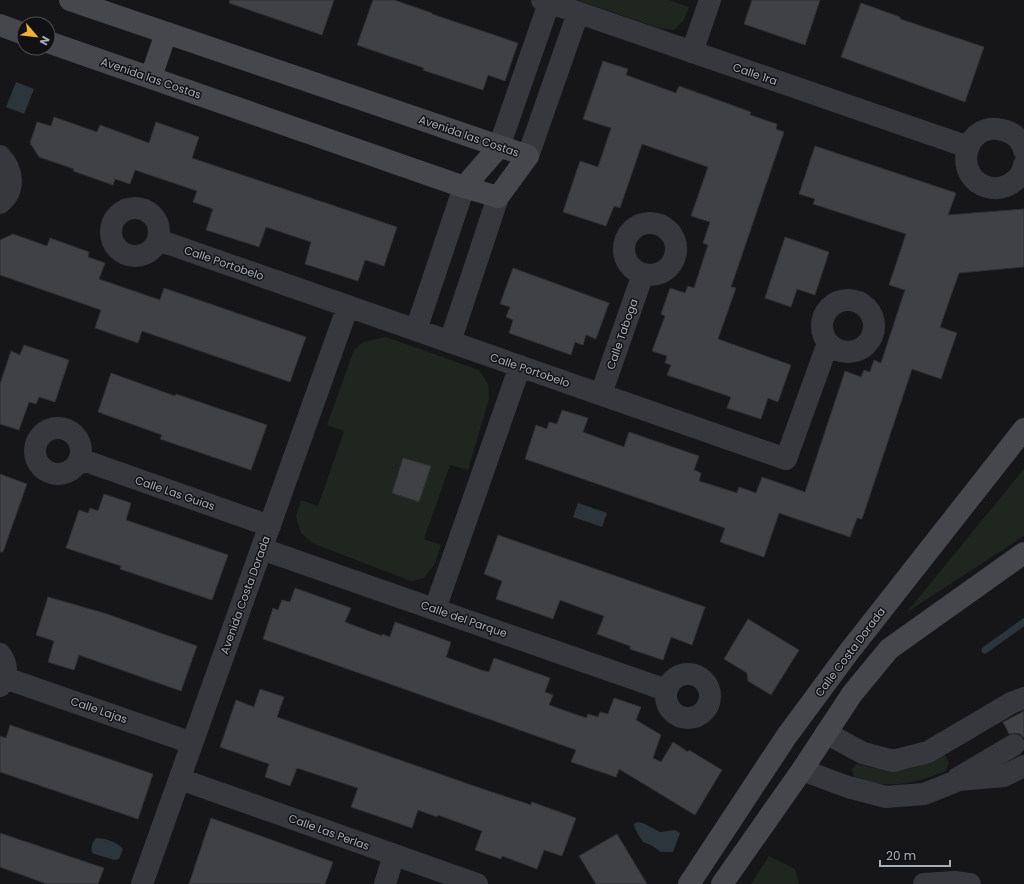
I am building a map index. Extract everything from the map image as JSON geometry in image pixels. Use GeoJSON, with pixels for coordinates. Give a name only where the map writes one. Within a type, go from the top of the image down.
{"type":"FeatureCollection","features":[{"type":"Feature","properties":{"kind":"street","name":"Avenida las Costas"},"geometry":{"type":"LineString","coordinates":[[56,45],[498,198],[528,156],[70,0]]}},
{"type":"Feature","properties":{"kind":"street"},"geometry":{"type":"LineString","coordinates":[[692,52],[710,0]]}},
{"type":"Feature","properties":{"kind":"street"},"geometry":{"type":"LineString","coordinates":[[416,330],[464,187],[499,147],[545,1]]}},
{"type":"Feature","properties":{"kind":"street","name":"Calle 1ra"},"geometry":{"type":"LineString","coordinates":[[545,1],[968,148]]}},
{"type":"Feature","properties":{"kind":"street"},"geometry":{"type":"LineString","coordinates":[[528,156],[578,13]]}},
{"type":"Feature","properties":{"kind":"street"},"geometry":{"type":"LineString","coordinates":[[0,25],[16,31]]}},
{"type":"Feature","properties":{"kind":"street"},"geometry":{"type":"LineString","coordinates":[[151,77],[166,33]]}},
{"type":"Feature","properties":{"kind":"street"},"geometry":{"type":"LineString","coordinates":[[1024,150],[1019,139],[1011,132],[1001,129],[991,129],[981,132],[973,139],[968,148],[966,157],[969,170],[977,181],[985,186],[994,188],[1002,187],[1011,183],[1018,177],[1024,165]]}},
{"type":"Feature","properties":{"kind":"street"},"geometry":{"type":"LineString","coordinates":[[0,156],[6,163],[10,172],[11,182],[8,192],[0,203]]}},
{"type":"Feature","properties":{"kind":"street"},"geometry":{"type":"LineString","coordinates":[[450,342],[498,198]]}},
{"type":"Feature","properties":{"kind":"street","name":"Calle Portobelo"},"geometry":{"type":"LineString","coordinates":[[158,240],[786,459],[828,343]]}},
{"type":"Feature","properties":{"kind":"street","name":"Calle Taboga"},"geometry":{"type":"LineString","coordinates":[[601,394],[643,274]]}},
{"type":"Feature","properties":{"kind":"street","name":"Avenida Costa Dorada"},"geometry":{"type":"LineString","coordinates":[[142,884],[348,306]]}},
{"type":"Feature","properties":{"kind":"street"},"geometry":{"type":"LineString","coordinates":[[435,609],[520,366]]}},
{"type":"Feature","properties":{"kind":"street","name":"Calle Costa Dorada"},"geometry":{"type":"LineString","coordinates":[[689,884],[786,737],[848,653],[1024,428]]}},
{"type":"Feature","properties":{"kind":"street","name":"Calle Las Guias"},"geometry":{"type":"LineString","coordinates":[[80,459],[270,526]]}},
{"type":"Feature","properties":{"kind":"street","name":"Calle del Parque"},"geometry":{"type":"LineString","coordinates":[[262,549],[666,690]]}},
{"type":"Feature","properties":{"kind":"street"},"geometry":{"type":"LineString","coordinates":[[722,884],[802,770],[852,694],[889,649],[1024,553]]}},
{"type":"Feature","properties":{"kind":"street","name":"Calle Lajas"},"geometry":{"type":"LineString","coordinates":[[0,654],[5,662],[6,670],[2,682],[192,743]]}},
{"type":"Feature","properties":{"kind":"street"},"geometry":{"type":"LineString","coordinates":[[826,733],[864,753],[893,761],[928,752],[1011,703],[1024,698]]}},
{"type":"Feature","properties":{"kind":"street"},"geometry":{"type":"LineString","coordinates":[[952,783],[963,774],[1014,745]]}},
{"type":"Feature","properties":{"kind":"street"},"geometry":{"type":"LineString","coordinates":[[802,770],[848,787],[886,797],[924,794],[959,780],[1004,776],[1024,766]]}},
{"type":"Feature","properties":{"kind":"street","name":"Calle Las Perlas"},"geometry":{"type":"LineString","coordinates":[[180,779],[394,856],[477,884]]}},
{"type":"Feature","properties":{"kind":"street"},"geometry":{"type":"LineString","coordinates":[[385,884],[394,856]]}},
{"type":"Feature","properties":{"kind":"street"},"geometry":{"type":"LineString","coordinates":[[924,884],[954,882],[970,884]]}},
{"type":"Feature","properties":{"kind":"shaded area"},"geometry":{"type":"Polygon","coordinates":[[[578,0],[669,0],[689,7],[684,20],[674,30],[659,28],[578,0]]]}},
{"type":"Feature","properties":{"kind":"shaded area"},"geometry":{"type":"Polygon","coordinates":[[[16,82],[34,89],[24,114],[6,107],[16,82]]]}},
{"type":"Feature","properties":{"kind":"shaded area"},"geometry":{"type":"Polygon","coordinates":[[[386,337],[479,370],[488,384],[489,399],[468,470],[450,465],[424,539],[441,545],[435,564],[424,578],[411,581],[312,543],[301,533],[296,517],[301,500],[318,506],[344,431],[327,425],[354,350],[363,342],[386,337]]]}},
{"type":"Feature","properties":{"kind":"shaded area"},"geometry":{"type":"Polygon","coordinates":[[[1024,469],[1024,536],[907,612],[1024,469]]]}},
{"type":"Feature","properties":{"kind":"shaded area"},"geometry":{"type":"Polygon","coordinates":[[[578,503],[607,513],[602,527],[573,517],[578,503]]]}},
{"type":"Feature","properties":{"kind":"shaded area"},"geometry":{"type":"Polygon","coordinates":[[[945,755],[949,763],[946,771],[907,783],[882,784],[871,782],[854,777],[852,769],[856,764],[886,770],[908,769],[920,766],[945,755]]]}},
{"type":"Feature","properties":{"kind":"shaded area"},"geometry":{"type":"Polygon","coordinates":[[[638,822],[660,832],[675,830],[680,833],[673,852],[661,852],[651,845],[643,842],[634,826],[634,824],[638,822]]]}},
{"type":"Feature","properties":{"kind":"shaded area"},"geometry":{"type":"Polygon","coordinates":[[[96,838],[118,844],[123,849],[119,859],[114,860],[92,853],[92,845],[96,838]]]}},
{"type":"Feature","properties":{"kind":"shaded area"},"geometry":{"type":"Polygon","coordinates":[[[769,856],[795,869],[799,884],[751,884],[769,856]]]}},
{"type":"Feature","properties":{"kind":"building"},"geometry":{"type":"Polygon","coordinates":[[[230,0],[334,0],[322,35],[229,3],[230,0]]]}},
{"type":"Feature","properties":{"kind":"building"},"geometry":{"type":"Polygon","coordinates":[[[373,0],[394,0],[518,43],[505,81],[488,75],[483,90],[423,70],[424,68],[357,45],[373,0]]]}},
{"type":"Feature","properties":{"kind":"building"},"geometry":{"type":"Polygon","coordinates":[[[752,0],[820,0],[805,45],[744,24],[752,0]]]}},
{"type":"Feature","properties":{"kind":"building"},"geometry":{"type":"Polygon","coordinates":[[[861,3],[900,17],[900,19],[984,47],[965,102],[841,57],[861,3]]]}},
{"type":"Feature","properties":{"kind":"building"},"geometry":{"type":"Polygon","coordinates":[[[603,61],[628,69],[626,75],[676,93],[679,86],[751,112],[750,115],[777,124],[776,129],[784,132],[731,287],[736,288],[718,339],[791,365],[778,402],[768,398],[761,419],[727,408],[731,397],[667,375],[671,365],[665,363],[667,356],[652,351],[665,316],[661,314],[670,288],[685,293],[688,286],[694,288],[708,245],[703,243],[710,222],[691,216],[708,167],[642,144],[620,208],[614,206],[606,226],[563,212],[580,161],[598,167],[611,128],[583,119],[603,61]]]}},
{"type":"Feature","properties":{"kind":"building"},"geometry":{"type":"Polygon","coordinates":[[[54,117],[97,132],[100,125],[149,143],[156,122],[199,137],[192,158],[397,227],[384,266],[365,260],[358,281],[305,264],[311,242],[266,227],[259,247],[206,230],[213,209],[193,202],[197,191],[135,170],[130,184],[115,179],[113,185],[39,157],[30,143],[37,122],[51,126],[54,117]]]}},
{"type":"Feature","properties":{"kind":"building"},"geometry":{"type":"Polygon","coordinates":[[[815,146],[956,193],[948,215],[1024,209],[1024,267],[959,273],[940,327],[957,333],[941,379],[912,369],[862,519],[857,518],[850,537],[779,513],[764,557],[720,542],[725,528],[525,459],[536,425],[547,429],[549,422],[557,424],[562,410],[588,418],[583,432],[624,447],[629,432],[699,456],[694,470],[701,473],[699,481],[737,493],[739,487],[756,493],[762,477],[805,492],[845,371],[861,377],[864,370],[870,372],[874,360],[881,363],[905,290],[889,285],[906,234],[813,204],[815,199],[799,194],[815,146]]]}},
{"type":"Feature","properties":{"kind":"building"},"geometry":{"type":"Polygon","coordinates":[[[13,234],[47,246],[50,238],[89,252],[88,257],[105,263],[99,279],[160,300],[164,288],[306,337],[290,382],[142,331],[138,343],[95,328],[101,310],[0,275],[0,240],[13,234]]]}},
{"type":"Feature","properties":{"kind":"building"},"geometry":{"type":"Polygon","coordinates":[[[785,237],[829,252],[815,295],[797,289],[791,307],[765,298],[785,237]]]}},
{"type":"Feature","properties":{"kind":"building"},"geometry":{"type":"Polygon","coordinates":[[[513,268],[609,303],[596,339],[586,335],[583,345],[575,342],[571,355],[509,333],[513,320],[506,317],[510,307],[500,304],[513,268]]]}},
{"type":"Feature","properties":{"kind":"building"},"geometry":{"type":"Polygon","coordinates":[[[24,345],[69,360],[55,402],[39,397],[36,404],[29,402],[19,430],[0,424],[0,384],[11,351],[20,355],[24,345]]]}},
{"type":"Feature","properties":{"kind":"building"},"geometry":{"type":"Polygon","coordinates":[[[111,373],[175,396],[176,394],[267,425],[251,470],[160,439],[162,435],[98,412],[111,373]]]}},
{"type":"Feature","properties":{"kind":"building"},"geometry":{"type":"Polygon","coordinates":[[[403,458],[431,466],[419,502],[392,493],[403,458]]]}},
{"type":"Feature","properties":{"kind":"building"},"geometry":{"type":"Polygon","coordinates":[[[0,474],[27,484],[3,552],[0,552],[0,474]]]}},
{"type":"Feature","properties":{"kind":"building"},"geometry":{"type":"Polygon","coordinates":[[[104,494],[131,503],[126,520],[228,555],[212,600],[120,569],[121,566],[66,548],[79,510],[88,513],[90,508],[98,511],[104,494]]]}},
{"type":"Feature","properties":{"kind":"building"},"geometry":{"type":"Polygon","coordinates":[[[498,535],[705,607],[692,645],[671,637],[663,660],[630,649],[630,646],[597,634],[604,616],[560,600],[553,619],[496,599],[502,581],[484,574],[498,535]]]}},
{"type":"Feature","properties":{"kind":"building"},"geometry":{"type":"Polygon","coordinates":[[[295,588],[351,608],[345,622],[382,636],[382,634],[390,637],[395,622],[451,642],[446,657],[481,670],[489,672],[494,658],[550,678],[545,692],[553,695],[549,705],[586,718],[588,714],[598,717],[600,712],[608,714],[614,698],[641,707],[636,720],[661,735],[653,758],[661,762],[673,742],[688,752],[689,750],[722,770],[695,815],[619,769],[616,777],[571,762],[576,750],[263,639],[273,608],[278,610],[282,600],[290,602],[295,588]]]}},
{"type":"Feature","properties":{"kind":"building"},"geometry":{"type":"Polygon","coordinates":[[[48,597],[104,613],[197,646],[181,691],[79,655],[74,670],[48,662],[54,641],[36,635],[48,597]]]}},
{"type":"Feature","properties":{"kind":"building"},"geometry":{"type":"Polygon","coordinates":[[[748,619],[799,650],[771,695],[748,681],[747,673],[724,659],[748,619]]]}},
{"type":"Feature","properties":{"kind":"building"},"geometry":{"type":"Polygon","coordinates":[[[260,689],[284,697],[277,717],[477,787],[531,805],[532,802],[576,818],[562,856],[544,850],[537,869],[502,856],[501,859],[475,850],[482,831],[438,815],[437,817],[418,810],[412,828],[351,807],[358,788],[297,768],[290,786],[265,777],[269,764],[220,747],[236,700],[254,707],[260,689]]]}},
{"type":"Feature","properties":{"kind":"building"},"geometry":{"type":"Polygon","coordinates":[[[1024,711],[1024,738],[1020,734],[1009,734],[1003,722],[1024,711]]]}},
{"type":"Feature","properties":{"kind":"building"},"geometry":{"type":"Polygon","coordinates":[[[10,725],[153,774],[138,819],[0,772],[0,736],[6,738],[10,725]]]}},
{"type":"Feature","properties":{"kind":"building"},"geometry":{"type":"Polygon","coordinates":[[[211,818],[333,862],[325,884],[189,884],[211,818]]]}},
{"type":"Feature","properties":{"kind":"building"},"geometry":{"type":"Polygon","coordinates":[[[0,833],[104,868],[98,884],[47,884],[0,867],[0,833]]]}},
{"type":"Feature","properties":{"kind":"building"},"geometry":{"type":"Polygon","coordinates":[[[617,834],[647,884],[596,884],[579,856],[617,834]]]}},
{"type":"Feature","properties":{"kind":"waterway"},"geometry":{"type":"LineString","coordinates":[[985,650],[1024,622]]}}]}
